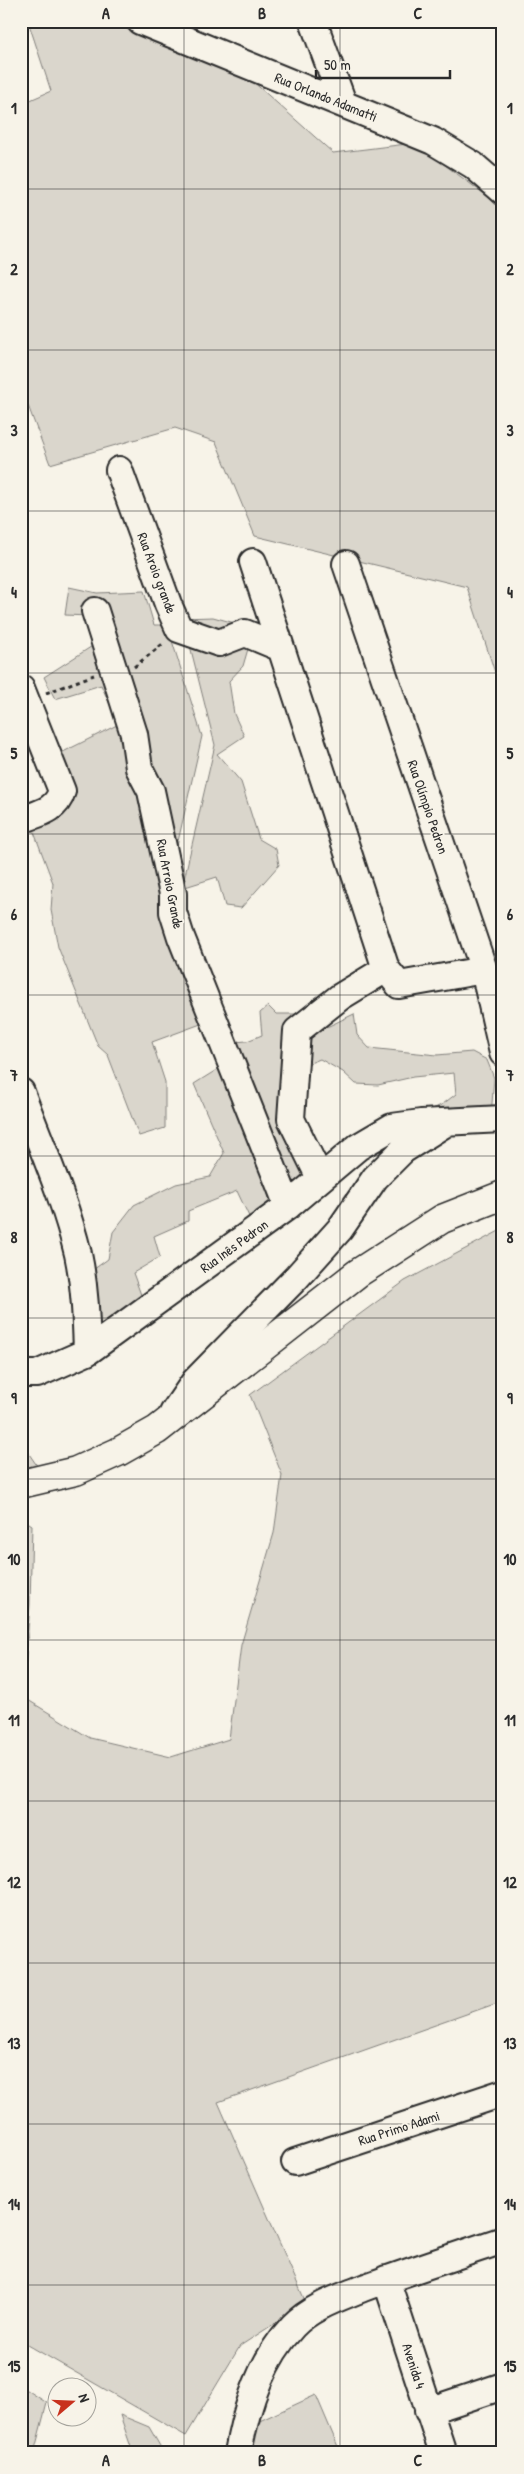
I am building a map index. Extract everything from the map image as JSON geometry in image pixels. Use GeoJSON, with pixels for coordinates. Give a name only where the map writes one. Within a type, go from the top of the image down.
{"type":"FeatureCollection","features":[{"type":"Feature","properties":{"kind":"main road"},"geometry":{"type":"LineString","coordinates":[[21,1484],[76,1471],[118,1452],[166,1423],[358,1273],[442,1219],[503,1195]]}},
{"type":"Feature","properties":{"kind":"street"},"geometry":{"type":"LineString","coordinates":[[313,21],[343,103]]}},
{"type":"Feature","properties":{"kind":"street","name":"Rua Orlando Adamatti"},"geometry":{"type":"LineString","coordinates":[[152,24],[433,141],[473,165],[503,191]]}},
{"type":"Feature","properties":{"kind":"street","name":"Rua Aroio grande"},"geometry":{"type":"LineString","coordinates":[[119,470],[179,629],[219,643],[245,633],[281,648]]}},
{"type":"Feature","properties":{"kind":"street"},"geometry":{"type":"LineString","coordinates":[[253,562],[386,969],[399,985],[484,970]]}},
{"type":"Feature","properties":{"kind":"street","name":"Rua Olímpio Pedron"},"geometry":{"type":"LineString","coordinates":[[346,564],[484,970],[503,1053]]}},
{"type":"Feature","properties":{"kind":"street","name":"Rua Arroio Grande"},"geometry":{"type":"LineString","coordinates":[[95,611],[134,734],[139,768],[151,791],[173,894],[173,912],[180,937],[288,1206]]}},
{"type":"Feature","properties":{"kind":"street"},"geometry":{"type":"LineString","coordinates":[[21,820],[49,809],[59,802],[62,791],[31,708],[23,697]]}},
{"type":"Feature","properties":{"kind":"street"},"geometry":{"type":"LineString","coordinates":[[320,1178],[291,1118],[297,1031],[340,997],[386,969]]}},
{"type":"Feature","properties":{"kind":"street"},"geometry":{"type":"LineString","coordinates":[[21,1092],[70,1222],[85,1294],[87,1352]]}},
{"type":"Feature","properties":{"kind":"street","name":"Rua Inês Pedron"},"geometry":{"type":"LineString","coordinates":[[21,1374],[37,1374],[87,1352],[288,1206],[358,1147],[392,1128],[446,1122],[503,1119]]}},
{"type":"Feature","properties":{"kind":"street"},"geometry":{"type":"LineString","coordinates":[[166,1423],[195,1381],[296,1278],[340,1229],[375,1178],[403,1150],[446,1122]]}},
{"type":"Feature","properties":{"kind":"street","name":"Rua Primo Adami"},"geometry":{"type":"LineString","coordinates":[[295,2162],[503,2093]]}},
{"type":"Feature","properties":{"kind":"street"},"geometry":{"type":"LineString","coordinates":[[238,2453],[249,2406],[260,2376],[274,2350],[294,2324],[325,2303],[386,2279],[503,2240]]}},
{"type":"Feature","properties":{"kind":"street","name":"Avenida 4"},"geometry":{"type":"LineString","coordinates":[[386,2279],[443,2453]]}},
{"type":"Feature","properties":{"kind":"street"},"geometry":{"type":"LineString","coordinates":[[428,2411],[503,2386]]}},
{"type":"Feature","properties":{"kind":"shaded area"},"geometry":{"type":"Polygon","coordinates":[[[28,21],[107,21],[250,79],[333,153],[415,143],[487,196],[503,212],[503,335],[498,337],[503,348],[503,697],[467,587],[255,536],[216,442],[175,428],[50,464],[21,387],[21,104],[51,91],[28,21]]]}},
{"type":"Feature","properties":{"kind":"shaded area"},"geometry":{"type":"Polygon","coordinates":[[[69,587],[97,593],[144,591],[154,625],[167,625],[202,736],[162,912],[209,1021],[152,1042],[165,1082],[165,1128],[139,1136],[108,1055],[98,1046],[58,947],[51,910],[53,883],[31,824],[67,808],[55,756],[119,724],[101,685],[55,699],[44,677],[97,643],[89,616],[65,615],[69,587]]]}},
{"type":"Feature","properties":{"kind":"shaded area"},"geometry":{"type":"Polygon","coordinates":[[[213,617],[242,625],[250,642],[243,666],[229,681],[234,714],[244,736],[217,754],[241,782],[259,839],[276,849],[279,865],[241,908],[225,906],[217,877],[182,888],[215,745],[183,618],[213,617]]]}},
{"type":"Feature","properties":{"kind":"shaded area"},"geometry":{"type":"Polygon","coordinates":[[[268,1006],[276,1014],[302,1014],[303,1029],[329,1026],[354,1014],[357,1035],[369,1048],[437,1055],[472,1052],[487,1060],[494,1078],[491,1116],[429,1111],[443,1104],[456,1094],[454,1073],[413,1077],[378,1085],[356,1084],[343,1072],[320,1059],[290,1071],[312,1160],[293,1197],[234,1042],[247,1041],[262,1035],[260,1013],[268,1006]]]}},
{"type":"Feature","properties":{"kind":"shaded area"},"geometry":{"type":"Polygon","coordinates":[[[226,1064],[266,1182],[271,1211],[252,1223],[237,1191],[188,1211],[188,1221],[154,1236],[160,1257],[133,1273],[144,1303],[99,1334],[90,1272],[108,1259],[113,1232],[134,1205],[176,1184],[210,1177],[224,1153],[194,1084],[226,1064]]]}},
{"type":"Feature","properties":{"kind":"shaded area"},"geometry":{"type":"Polygon","coordinates":[[[503,1229],[503,2001],[218,2102],[306,2303],[240,2346],[186,2436],[98,2385],[98,2376],[82,2376],[21,2341],[21,1518],[32,1525],[30,1605],[23,1697],[90,1738],[171,1757],[229,1739],[241,1645],[274,1533],[282,1475],[250,1395],[405,1281],[503,1229]]]}},
{"type":"Feature","properties":{"kind":"shaded area"},"geometry":{"type":"Polygon","coordinates":[[[21,1442],[42,1473],[21,1476],[21,1442]]]}},
{"type":"Feature","properties":{"kind":"shaded area"},"geometry":{"type":"Polygon","coordinates":[[[21,2386],[47,2403],[34,2453],[21,2453],[21,2386]]]}},
{"type":"Feature","properties":{"kind":"shaded area"},"geometry":{"type":"Polygon","coordinates":[[[316,2395],[339,2449],[328,2453],[248,2453],[253,2424],[316,2395]]]}},
{"type":"Feature","properties":{"kind":"shaded area"},"geometry":{"type":"Polygon","coordinates":[[[120,2415],[149,2427],[164,2453],[133,2453],[120,2415]]]}}]}
